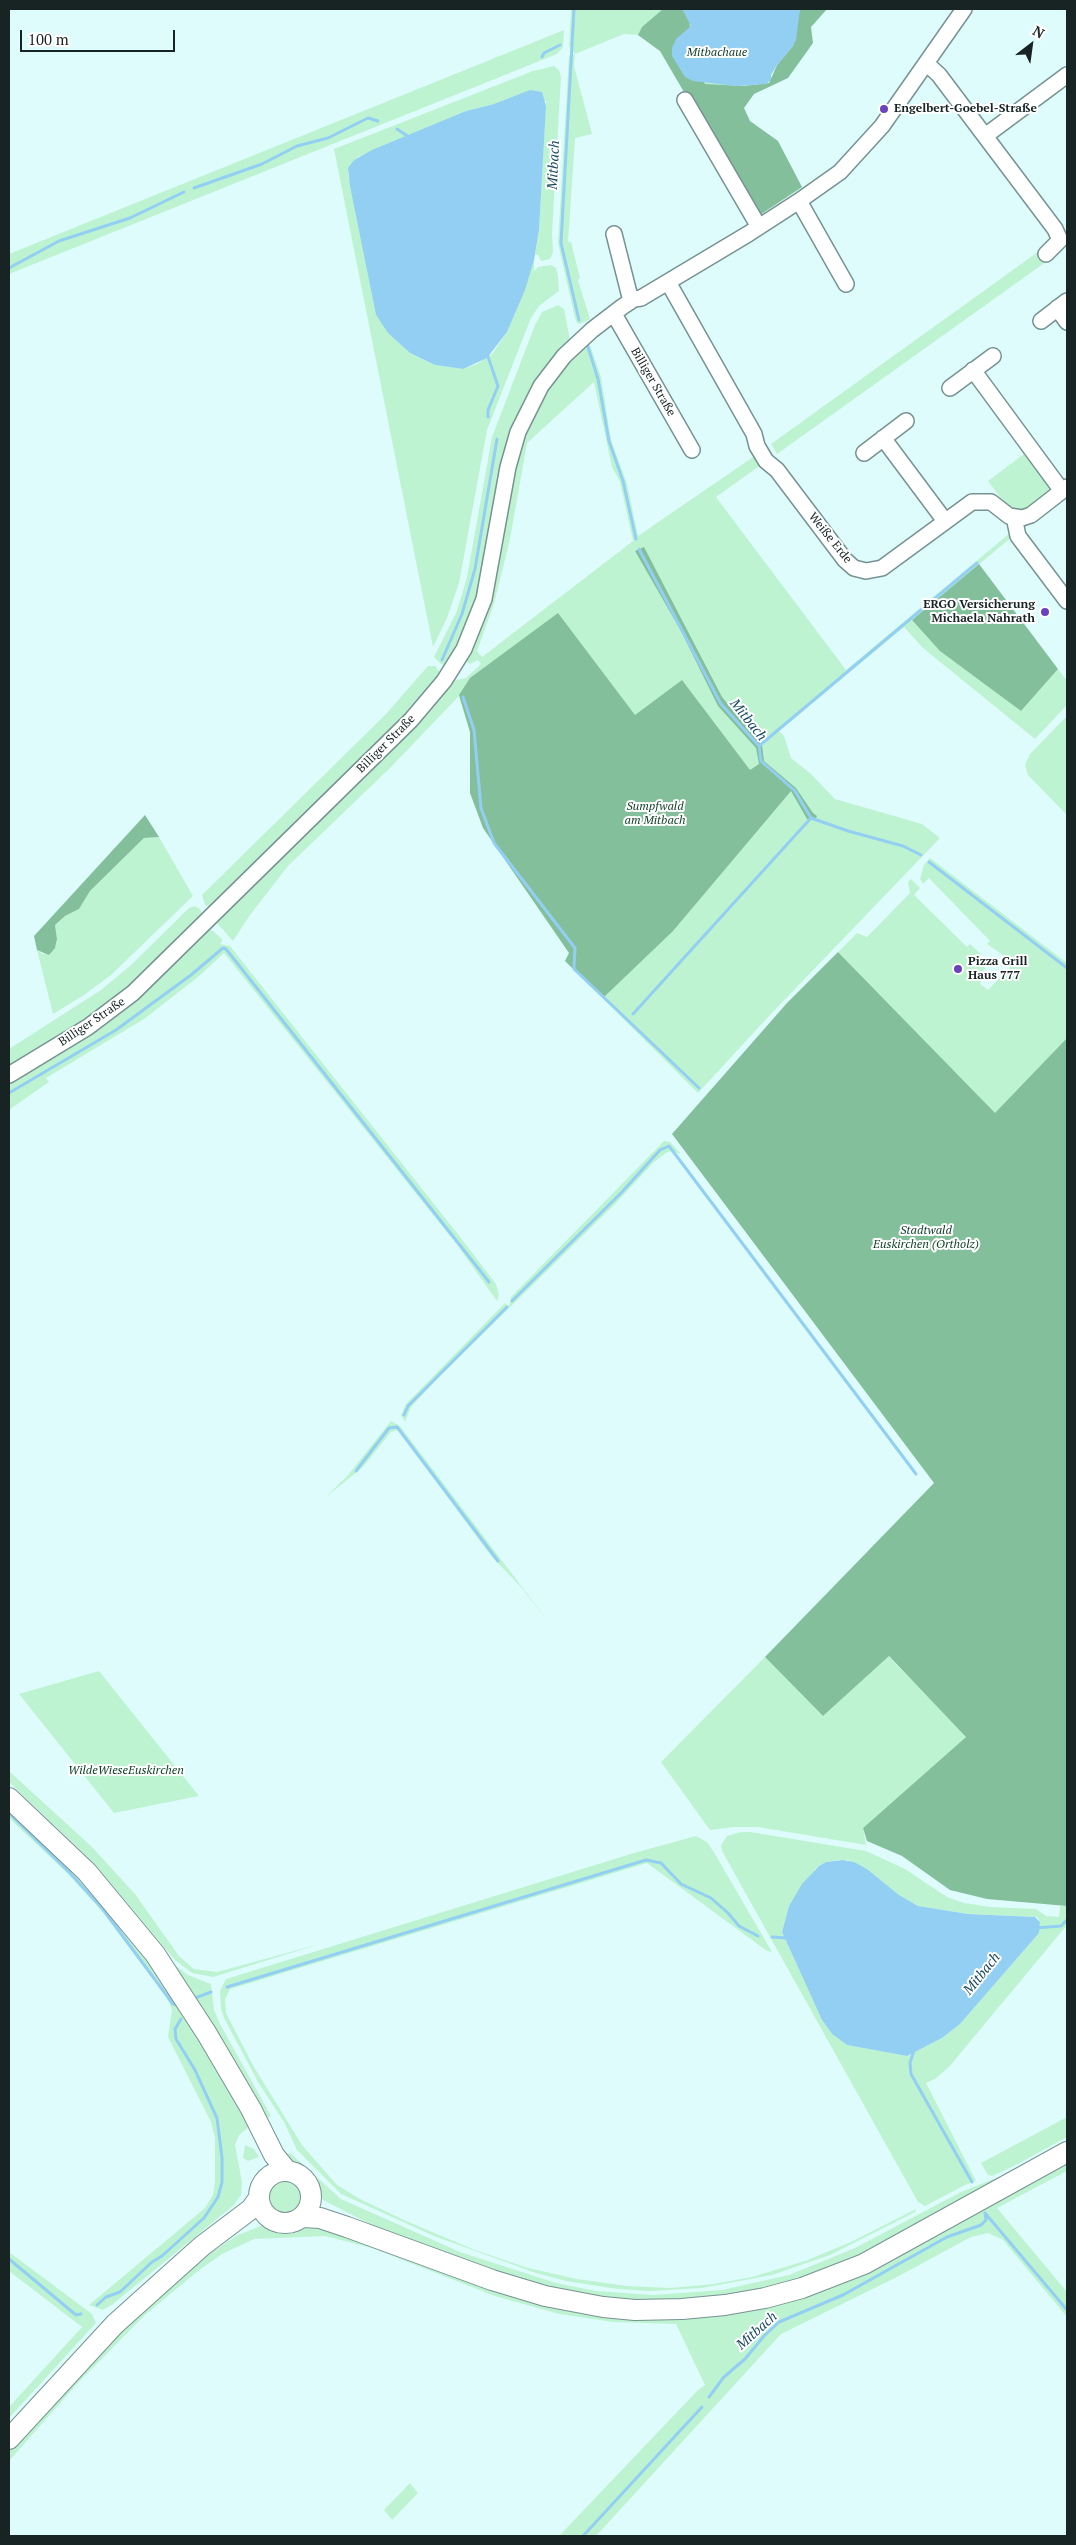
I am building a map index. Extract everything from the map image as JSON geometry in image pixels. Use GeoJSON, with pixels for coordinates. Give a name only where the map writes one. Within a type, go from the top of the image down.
{"type":"FeatureCollection","features":[{"type":"Feature","properties":{"kind":"main road"},"geometry":{"type":"LineString","coordinates":[[9,1798],[87,1872],[137,1932],[192,2008],[276,2159],[287,2171]]}},
{"type":"Feature","properties":{"kind":"main road"},"geometry":{"type":"LineString","coordinates":[[236,2086],[263,2159],[263,2210],[271,2219]]}},
{"type":"Feature","properties":{"kind":"main road"},"geometry":{"type":"LineString","coordinates":[[178,2269],[259,2220],[271,2219],[288,2223],[303,2217],[320,2218],[407,2247],[510,2286],[576,2303],[635,2310],[682,2309],[725,2305],[802,2288],[864,2264],[1067,2152]]}},
{"type":"Feature","properties":{"kind":"main road"},"geometry":{"type":"LineString","coordinates":[[9,2439],[115,2324],[202,2246],[250,2209],[263,2188],[276,2173],[287,2171],[297,2173],[305,2179],[312,2196],[325,2206],[407,2247]]}},
{"type":"Feature","properties":{"kind":"main road"},"geometry":{"type":"LineString","coordinates":[[303,2217],[310,2206],[312,2196]]}},
{"type":"Feature","properties":{"kind":"street","name":"Billiger Straße"},"geometry":{"type":"LineString","coordinates":[[9,1075],[88,1027],[133,993],[410,720],[436,692],[464,649],[484,599],[508,467],[525,415],[541,386],[564,356],[592,330],[631,301],[641,298],[800,202],[840,172],[869,142],[964,9]]}},
{"type":"Feature","properties":{"kind":"street"},"geometry":{"type":"LineString","coordinates":[[926,63],[939,75],[1055,229],[1060,240],[1046,254]]}},
{"type":"Feature","properties":{"kind":"street"},"geometry":{"type":"LineString","coordinates":[[985,136],[1064,83]]}},
{"type":"Feature","properties":{"kind":"street"},"geometry":{"type":"LineString","coordinates":[[685,100],[759,227]]}},
{"type":"Feature","properties":{"kind":"street"},"geometry":{"type":"LineString","coordinates":[[800,202],[846,284]]}},
{"type":"Feature","properties":{"kind":"street"},"geometry":{"type":"LineString","coordinates":[[614,234],[631,301]]}},
{"type":"Feature","properties":{"kind":"street","name":"Weiße Erde"},"geometry":{"type":"LineString","coordinates":[[668,282],[754,434],[762,455],[778,470],[845,560],[860,570],[871,572],[882,568],[976,500],[991,502],[1014,517]]}},
{"type":"Feature","properties":{"kind":"street"},"geometry":{"type":"LineString","coordinates":[[1041,321],[1062,305],[1067,322]]}},
{"type":"Feature","properties":{"kind":"street","name":"Billiger Straße"},"geometry":{"type":"LineString","coordinates":[[614,314],[692,450]]}},
{"type":"Feature","properties":{"kind":"street"},"geometry":{"type":"LineString","coordinates":[[950,388],[993,356]]}},
{"type":"Feature","properties":{"kind":"street"},"geometry":{"type":"LineString","coordinates":[[973,370],[1065,489],[1031,514],[1022,518],[1014,517],[1018,536],[1067,601]]}},
{"type":"Feature","properties":{"kind":"street"},"geometry":{"type":"LineString","coordinates":[[864,453],[906,421]]}},
{"type":"Feature","properties":{"kind":"street"},"geometry":{"type":"LineString","coordinates":[[883,438],[945,521]]}},
{"type":"Feature","properties":{"kind":"green space","name":"Mitbachaue"},"geometry":{"type":"Polygon","coordinates":[[[571,9],[827,9],[763,80],[712,103],[677,80],[660,51],[638,35],[624,34],[575,54],[569,46],[571,9]]]}},
{"type":"Feature","properties":{"kind":"green space"},"geometry":{"type":"Polygon","coordinates":[[[663,9],[682,9],[689,18],[690,28],[682,34],[705,84],[744,86],[769,83],[777,65],[793,46],[800,9],[827,9],[811,27],[813,43],[788,78],[754,94],[744,108],[750,121],[778,141],[802,187],[757,217],[660,51],[638,35],[642,27],[663,9]]]}},
{"type":"Feature","properties":{"kind":"green space"},"geometry":{"type":"Polygon","coordinates":[[[564,30],[563,47],[557,54],[9,274],[9,254],[564,30]]]}},
{"type":"Feature","properties":{"kind":"green space"},"geometry":{"type":"Polygon","coordinates":[[[575,54],[574,66],[592,134],[575,138],[568,242],[571,242],[580,278],[578,280],[590,319],[580,324],[577,323],[575,318],[558,243],[569,56],[575,54]]]}},
{"type":"Feature","properties":{"kind":"green space"},"geometry":{"type":"Polygon","coordinates":[[[554,66],[559,70],[561,77],[552,233],[553,252],[550,259],[541,261],[538,255],[535,255],[539,230],[546,101],[494,104],[466,111],[358,157],[354,160],[348,173],[376,315],[389,333],[410,353],[435,365],[463,369],[477,364],[492,354],[507,332],[534,260],[534,271],[538,267],[551,265],[556,268],[558,276],[559,291],[539,306],[531,318],[487,430],[459,583],[447,618],[433,647],[334,149],[533,71],[554,66]]]}},
{"type":"Feature","properties":{"kind":"green space"},"geometry":{"type":"Polygon","coordinates":[[[1042,249],[1064,249],[777,454],[771,444],[1042,249]]]}},
{"type":"Feature","properties":{"kind":"green space"},"geometry":{"type":"Polygon","coordinates":[[[558,305],[564,309],[570,340],[540,378],[466,632],[447,666],[441,664],[434,657],[457,611],[467,577],[492,437],[535,325],[542,312],[558,305]]]}},
{"type":"Feature","properties":{"kind":"green space","name":"Sumpfwald am Mitbach"},"geometry":{"type":"Polygon","coordinates":[[[589,342],[601,377],[611,440],[627,484],[638,536],[756,455],[762,464],[716,497],[846,670],[1010,533],[1013,536],[912,620],[1021,711],[1058,669],[1067,681],[1067,705],[1035,739],[923,648],[904,627],[779,731],[784,736],[791,758],[811,774],[835,799],[922,824],[940,838],[769,1016],[698,1093],[565,961],[570,953],[470,732],[459,696],[390,768],[288,866],[250,915],[233,941],[217,923],[451,681],[466,678],[481,664],[478,660],[470,664],[465,661],[492,592],[514,467],[529,420],[559,370],[589,342]],[[594,382],[527,443],[510,539],[494,604],[477,651],[482,657],[633,541],[620,482],[612,467],[594,382]]]}},
{"type":"Feature","properties":{"kind":"green space"},"geometry":{"type":"Polygon","coordinates":[[[1028,451],[1051,489],[1023,511],[1011,509],[988,481],[1028,451]]]}},
{"type":"Feature","properties":{"kind":"green space"},"geometry":{"type":"Polygon","coordinates":[[[644,547],[722,697],[762,745],[764,761],[796,788],[817,816],[815,820],[807,819],[791,791],[673,931],[603,998],[565,961],[569,953],[483,828],[470,793],[470,732],[459,695],[470,678],[558,613],[635,715],[682,680],[750,770],[759,764],[756,748],[718,706],[681,631],[635,551],[644,547]]]}},
{"type":"Feature","properties":{"kind":"green space"},"geometry":{"type":"Polygon","coordinates":[[[979,564],[1058,669],[1021,711],[940,651],[912,620],[979,564]]]}},
{"type":"Feature","properties":{"kind":"green space"},"geometry":{"type":"Polygon","coordinates":[[[428,666],[435,666],[441,674],[415,708],[211,907],[205,905],[202,895],[386,714],[428,666]]]}},
{"type":"Feature","properties":{"kind":"green space"},"geometry":{"type":"Polygon","coordinates":[[[1067,716],[1067,815],[1028,775],[1025,765],[1030,754],[1067,716]]]}},
{"type":"Feature","properties":{"kind":"green space"},"geometry":{"type":"Polygon","coordinates":[[[145,815],[159,837],[144,838],[90,891],[79,909],[65,916],[55,925],[57,939],[55,948],[49,955],[37,950],[34,936],[145,815]]]}},
{"type":"Feature","properties":{"kind":"green space"},"geometry":{"type":"Polygon","coordinates":[[[159,837],[193,896],[111,975],[84,995],[53,1014],[37,950],[43,954],[55,948],[57,939],[55,925],[65,916],[79,909],[90,891],[144,838],[159,837]]]}},
{"type":"Feature","properties":{"kind":"green space"},"geometry":{"type":"Polygon","coordinates":[[[930,858],[1067,963],[1067,1038],[995,1114],[838,952],[857,933],[867,937],[910,893],[908,882],[911,879],[920,888],[914,895],[967,947],[970,944],[980,953],[985,968],[980,984],[988,990],[1014,963],[987,944],[990,941],[929,878],[923,884],[920,879],[924,865],[930,858]]]}},
{"type":"Feature","properties":{"kind":"green space"},"geometry":{"type":"Polygon","coordinates":[[[195,906],[200,909],[203,916],[112,1004],[9,1069],[9,1049],[101,990],[131,965],[189,908],[195,906]]]}},
{"type":"Feature","properties":{"kind":"green space"},"geometry":{"type":"Polygon","coordinates":[[[206,930],[212,930],[223,940],[220,944],[230,946],[464,1242],[496,1284],[499,1295],[497,1301],[458,1246],[224,953],[198,977],[144,1019],[46,1078],[49,1082],[9,1110],[9,1081],[206,930]]]}},
{"type":"Feature","properties":{"kind":"green space","name":"Stadtwald Euskirchen (Ortholz)"},"geometry":{"type":"Polygon","coordinates":[[[838,952],[995,1113],[1067,1038],[1067,1906],[987,1899],[950,1890],[902,1856],[867,1841],[863,1828],[966,1737],[889,1656],[823,1716],[765,1657],[934,1483],[672,1134],[787,1003],[838,952]]]}},
{"type":"Feature","properties":{"kind":"green space"},"geometry":{"type":"Polygon","coordinates":[[[664,1141],[670,1142],[681,1154],[672,1151],[654,1162],[615,1204],[440,1376],[411,1407],[405,1422],[401,1415],[406,1404],[505,1303],[509,1306],[511,1297],[664,1141]]]}},
{"type":"Feature","properties":{"kind":"green space"},"geometry":{"type":"Polygon","coordinates":[[[391,1421],[400,1426],[550,1624],[521,1587],[491,1556],[398,1430],[391,1432],[363,1467],[326,1497],[348,1475],[391,1421]]]}},
{"type":"Feature","properties":{"kind":"green space"},"geometry":{"type":"Polygon","coordinates":[[[888,1656],[967,1736],[863,1828],[866,1845],[758,1827],[710,1830],[661,1762],[765,1657],[823,1716],[888,1656]]]}},
{"type":"Feature","properties":{"kind":"green space","name":"WildeWieseEuskirchen"},"geometry":{"type":"Polygon","coordinates":[[[99,1671],[199,1796],[114,1813],[19,1694],[99,1671]]]}},
{"type":"Feature","properties":{"kind":"green space"},"geometry":{"type":"Polygon","coordinates":[[[9,1771],[92,1847],[135,1894],[179,1956],[194,1969],[217,1972],[320,1944],[213,1977],[192,1973],[175,1960],[93,1862],[9,1782],[9,1771]]]}},
{"type":"Feature","properties":{"kind":"green space"},"geometry":{"type":"Polygon","coordinates":[[[9,1806],[52,1846],[154,1963],[241,2111],[248,2128],[239,2135],[235,2145],[242,2182],[241,2195],[234,2205],[113,2304],[103,2310],[89,2305],[205,2208],[213,2195],[215,2181],[215,2138],[211,2122],[168,2037],[172,2010],[166,1996],[104,1914],[70,1876],[9,1818],[9,1806]]]}},
{"type":"Feature","properties":{"kind":"green space"},"geometry":{"type":"Polygon","coordinates":[[[741,1832],[750,1832],[866,1851],[905,1869],[947,1897],[964,1903],[990,1907],[1036,1909],[1046,1916],[1059,1917],[1060,1906],[1067,1906],[1067,1925],[949,2067],[935,2079],[926,2083],[976,2181],[925,2206],[918,2202],[722,1851],[721,1845],[727,1836],[741,1832]],[[848,1860],[826,1862],[816,1868],[789,1906],[782,1932],[822,2020],[832,2034],[847,2045],[907,2056],[942,2038],[960,2024],[1039,1933],[1040,1922],[1037,1917],[968,1914],[918,1906],[899,1895],[867,1869],[848,1860]]]}},
{"type":"Feature","properties":{"kind":"green space"},"geometry":{"type":"Polygon","coordinates":[[[696,1836],[707,1842],[715,1854],[772,1952],[767,1951],[647,1863],[230,1989],[225,1999],[226,2013],[254,2067],[302,2145],[337,2185],[360,2199],[406,2221],[475,2250],[528,2268],[577,2279],[626,2286],[670,2288],[714,2284],[752,2277],[805,2261],[851,2242],[916,2209],[915,2212],[830,2255],[772,2275],[702,2288],[650,2291],[618,2289],[566,2281],[536,2273],[434,2236],[341,2194],[297,2150],[284,2122],[258,2082],[224,2018],[221,2009],[220,1991],[226,1979],[634,1853],[696,1836]]]}},
{"type":"Feature","properties":{"kind":"green space"},"geometry":{"type":"Polygon","coordinates":[[[168,1960],[188,1975],[211,1984],[214,2010],[220,2024],[271,2116],[262,2121],[168,1960]]]}},
{"type":"Feature","properties":{"kind":"green space"},"geometry":{"type":"Polygon","coordinates":[[[1067,2117],[1067,2137],[1016,2165],[992,2176],[988,2175],[981,2163],[1067,2117]]]}},
{"type":"Feature","properties":{"kind":"green space"},"geometry":{"type":"Polygon","coordinates":[[[245,2145],[254,2149],[259,2157],[248,2161],[243,2158],[245,2145]]]}},
{"type":"Feature","properties":{"kind":"green space"},"geometry":{"type":"Polygon","coordinates":[[[290,2153],[341,2199],[460,2252],[556,2283],[596,2291],[653,2295],[722,2290],[789,2275],[855,2248],[961,2192],[1024,2167],[862,2257],[758,2293],[637,2304],[534,2287],[380,2229],[323,2200],[311,2178],[304,2170],[290,2165],[282,2155],[290,2153]]]}},
{"type":"Feature","properties":{"kind":"green space"},"geometry":{"type":"Polygon","coordinates":[[[1067,2158],[1067,2171],[997,2208],[1067,2292],[1067,2317],[1003,2240],[988,2233],[971,2237],[897,2277],[781,2334],[596,2536],[559,2536],[698,2390],[705,2385],[676,2324],[613,2322],[559,2314],[495,2296],[372,2248],[325,2236],[254,2239],[222,2254],[198,2271],[146,2314],[77,2384],[9,2461],[9,2447],[112,2336],[196,2263],[236,2236],[263,2225],[289,2228],[305,2223],[514,2293],[749,2308],[1067,2158]]]}},
{"type":"Feature","properties":{"kind":"green space"},"geometry":{"type":"Polygon","coordinates":[[[285,2178],[299,2183],[304,2197],[299,2211],[285,2216],[271,2211],[266,2197],[271,2183],[285,2178]]]}},
{"type":"Feature","properties":{"kind":"green space"},"geometry":{"type":"Polygon","coordinates":[[[9,2252],[92,2314],[96,2323],[9,2418],[9,2407],[82,2327],[9,2271],[9,2252]]]}},
{"type":"Feature","properties":{"kind":"green space"},"geometry":{"type":"Polygon","coordinates":[[[410,2483],[418,2493],[392,2520],[384,2510],[410,2483]]]}},
{"type":"Feature","properties":{"kind":"water"},"geometry":{"type":"Polygon","coordinates":[[[682,9],[800,9],[796,40],[777,65],[771,75],[771,80],[766,84],[736,86],[693,81],[685,77],[672,56],[672,48],[676,39],[691,26],[682,9]]]}},
{"type":"Feature","properties":{"kind":"water"},"geometry":{"type":"Polygon","coordinates":[[[530,90],[542,92],[546,106],[539,230],[534,260],[525,290],[507,332],[487,358],[463,369],[435,365],[410,353],[388,333],[376,315],[348,168],[354,160],[372,150],[466,111],[494,104],[530,90]]]}},
{"type":"Feature","properties":{"kind":"water"},"geometry":{"type":"Polygon","coordinates":[[[843,1860],[854,1862],[867,1869],[899,1895],[918,1906],[968,1914],[1035,1917],[1040,1922],[1039,1933],[960,2024],[942,2038],[907,2056],[847,2045],[832,2034],[822,2020],[782,1932],[789,1906],[802,1884],[819,1866],[826,1862],[843,1860]]]}},
{"type":"Feature","properties":{"kind":"waterway","name":"Mitbach"},"geometry":{"type":"LineString","coordinates":[[574,9],[561,243],[579,320]]}},
{"type":"Feature","properties":{"kind":"waterway"},"geometry":{"type":"LineString","coordinates":[[542,57],[544,53],[560,45]]}},
{"type":"Feature","properties":{"kind":"waterway"},"geometry":{"type":"LineString","coordinates":[[194,188],[262,164],[297,146],[328,138],[368,118],[378,121]]}},
{"type":"Feature","properties":{"kind":"waterway"},"geometry":{"type":"LineString","coordinates":[[397,129],[409,137]]}},
{"type":"Feature","properties":{"kind":"waterway"},"geometry":{"type":"LineString","coordinates":[[9,268],[59,241],[130,218],[184,192]]}},
{"type":"Feature","properties":{"kind":"waterway","name":"Mitbach"},"geometry":{"type":"LineString","coordinates":[[587,344],[598,379],[609,441],[623,481],[636,539]]}},
{"type":"Feature","properties":{"kind":"waterway"},"geometry":{"type":"LineString","coordinates":[[487,354],[498,386],[488,410],[488,417]]}},
{"type":"Feature","properties":{"kind":"waterway"},"geometry":{"type":"LineString","coordinates":[[442,660],[462,614],[475,569],[497,439]]}},
{"type":"Feature","properties":{"kind":"waterway","name":"Mitbach"},"geometry":{"type":"LineString","coordinates":[[639,549],[721,704],[759,746],[761,761],[795,791],[811,818],[848,831],[903,846],[921,855]]}},
{"type":"Feature","properties":{"kind":"waterway"},"geometry":{"type":"LineString","coordinates":[[759,746],[977,563]]}},
{"type":"Feature","properties":{"kind":"waterway"},"geometry":{"type":"LineString","coordinates":[[463,697],[474,730],[481,808],[494,843],[575,948],[574,969],[699,1088]]}},
{"type":"Feature","properties":{"kind":"waterway"},"geometry":{"type":"LineString","coordinates":[[633,1014],[811,818]]}},
{"type":"Feature","properties":{"kind":"waterway","name":"Mitbach"},"geometry":{"type":"LineString","coordinates":[[929,862],[1067,968]]}},
{"type":"Feature","properties":{"kind":"waterway"},"geometry":{"type":"LineString","coordinates":[[9,1093],[116,1030],[191,975],[223,948],[226,949],[489,1282]]}},
{"type":"Feature","properties":{"kind":"waterway"},"geometry":{"type":"LineString","coordinates":[[512,1301],[622,1192],[660,1150],[669,1146],[916,1474]]}},
{"type":"Feature","properties":{"kind":"waterway"},"geometry":{"type":"LineString","coordinates":[[404,1415],[408,1406],[507,1307]]}},
{"type":"Feature","properties":{"kind":"waterway"},"geometry":{"type":"LineString","coordinates":[[356,1471],[389,1428],[397,1427],[498,1561]]}},
{"type":"Feature","properties":{"kind":"waterway"},"geometry":{"type":"LineString","coordinates":[[9,1813],[69,1872],[102,1908],[173,2004],[177,2005]]}},
{"type":"Feature","properties":{"kind":"waterway"},"geometry":{"type":"LineString","coordinates":[[227,1987],[646,1860],[661,1863],[681,1884],[711,1898],[739,1926],[758,1936]]}},
{"type":"Feature","properties":{"kind":"waterway","name":"Mitbach"},"geometry":{"type":"LineString","coordinates":[[1035,1928],[1061,1926],[1067,1920]]}},
{"type":"Feature","properties":{"kind":"waterway"},"geometry":{"type":"LineString","coordinates":[[772,1937],[787,1938]]}},
{"type":"Feature","properties":{"kind":"waterway"},"geometry":{"type":"LineString","coordinates":[[195,1998],[211,1992]]}},
{"type":"Feature","properties":{"kind":"waterway"},"geometry":{"type":"LineString","coordinates":[[97,2305],[106,2297],[120,2292],[152,2262],[162,2256],[204,2218],[218,2197],[222,2182],[222,2158],[217,2118],[195,2070],[176,2039],[175,2029],[181,2019]]}},
{"type":"Feature","properties":{"kind":"waterway","name":"Mitbach"},"geometry":{"type":"LineString","coordinates":[[914,2050],[910,2063],[911,2074],[972,2182]]}},
{"type":"Feature","properties":{"kind":"waterway"},"geometry":{"type":"LineString","coordinates":[[985,2213],[1067,2310]]}},
{"type":"Feature","properties":{"kind":"waterway","name":"Mitbach"},"geometry":{"type":"LineString","coordinates":[[709,2397],[724,2377],[745,2359],[764,2336],[779,2322],[843,2295],[947,2237],[981,2225],[986,2220],[985,2213]]}},
{"type":"Feature","properties":{"kind":"waterway"},"geometry":{"type":"LineString","coordinates":[[9,2259],[76,2315],[81,2314]]}},
{"type":"Feature","properties":{"kind":"waterway","name":"Mitbach"},"geometry":{"type":"LineString","coordinates":[[583,2536],[702,2407]]}},
{"type":"Feature","properties":{"kind":"place","name":"Engelbert-Goebel-Straße"},"geometry":{"type":"Point","coordinates":[884,109]}},
{"type":"Feature","properties":{"kind":"place","name":"ERGO Versicherung Michaela Nahrath"},"geometry":{"type":"Point","coordinates":[1045,612]}},
{"type":"Feature","properties":{"kind":"place","name":"Pizza Grill Haus 777"},"geometry":{"type":"Point","coordinates":[958,969]}}]}
